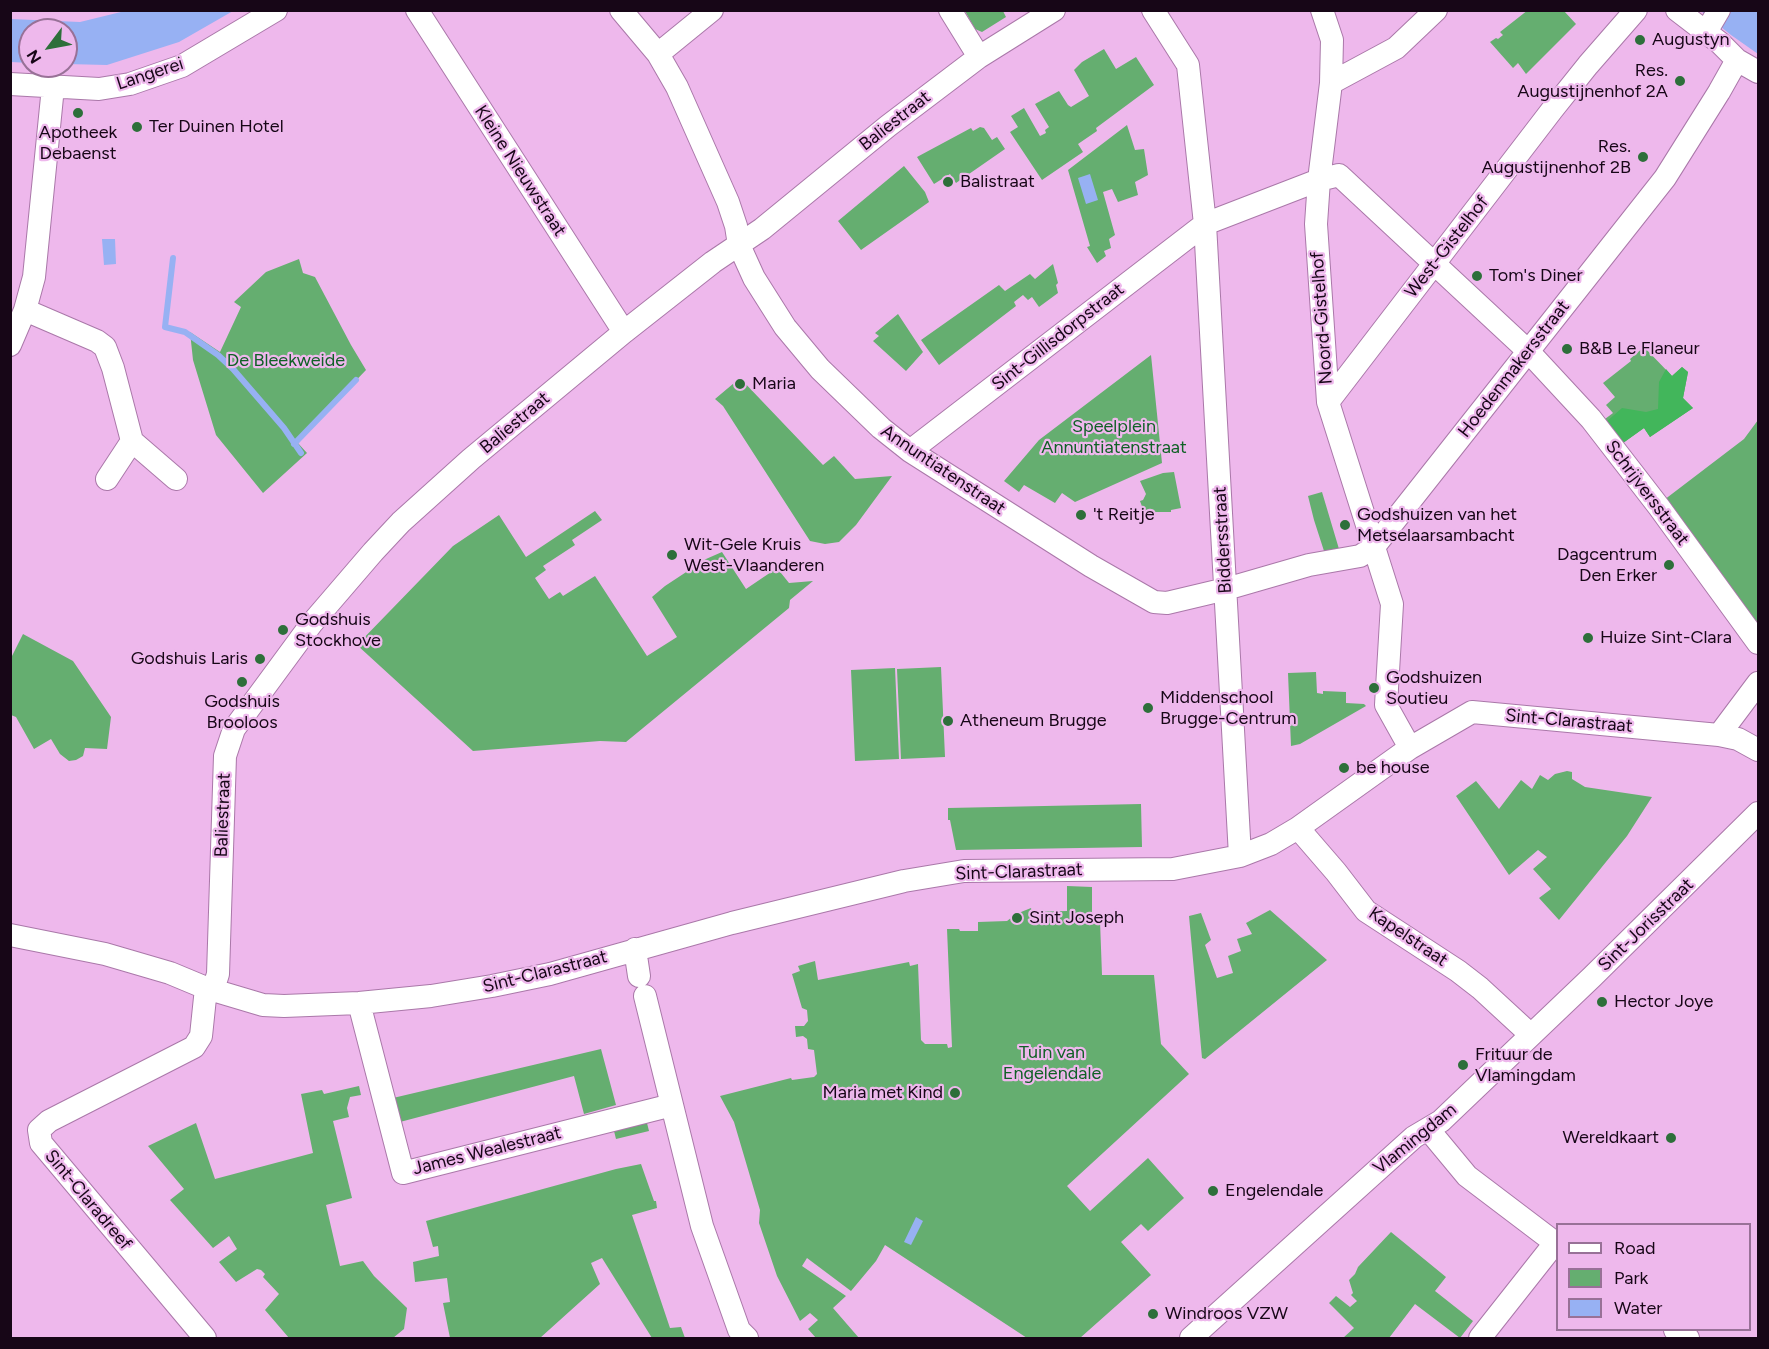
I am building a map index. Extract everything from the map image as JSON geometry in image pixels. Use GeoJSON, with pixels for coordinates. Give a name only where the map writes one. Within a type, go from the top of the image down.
{"type":"FeatureCollection","features":[{"type":"Feature","properties":{"kind":"street","name":"Langerei"},"geometry":{"type":"LineString","coordinates":[[10,84],[113,88],[153,77],[182,66],[276,10]]}},
{"type":"Feature","properties":{"kind":"street","name":"Kleine Nieuwstraat"},"geometry":{"type":"LineString","coordinates":[[417,10],[624,332]]}},
{"type":"Feature","properties":{"kind":"street","name":"Annuntiatenstraat"},"geometry":{"type":"LineString","coordinates":[[621,10],[658,54],[677,87],[728,202],[736,226],[739,246],[769,303],[801,348],[852,402],[910,451],[1091,566],[1154,602],[1167,603],[1226,589]]}},
{"type":"Feature","properties":{"kind":"street"},"geometry":{"type":"LineString","coordinates":[[658,54],[711,10]]}},
{"type":"Feature","properties":{"kind":"street"},"geometry":{"type":"LineString","coordinates":[[950,10],[979,57]]}},
{"type":"Feature","properties":{"kind":"street","name":"Baliestraat"},"geometry":{"type":"LineString","coordinates":[[209,989],[218,974],[225,756],[234,729],[312,623],[386,537],[471,459],[624,332],[713,262],[739,246],[888,126],[979,57],[1054,10]]}},
{"type":"Feature","properties":{"kind":"street","name":"Biddersstraat"},"geometry":{"type":"LineString","coordinates":[[1153,10],[1188,66],[1205,224],[1240,856]]}},
{"type":"Feature","properties":{"kind":"street","name":"Noord-Gistelhof"},"geometry":{"type":"LineString","coordinates":[[1322,10],[1332,40],[1331,82],[1316,224],[1328,402],[1392,604],[1386,705],[1410,748]]}},
{"type":"Feature","properties":{"kind":"street"},"geometry":{"type":"LineString","coordinates":[[1331,82],[1396,48],[1436,10]]}},
{"type":"Feature","properties":{"kind":"street","name":"West-Gistelhof"},"geometry":{"type":"LineString","coordinates":[[1328,402],[1588,65],[1636,10]]}},
{"type":"Feature","properties":{"kind":"street"},"geometry":{"type":"LineString","coordinates":[[1677,10],[1712,21],[1737,60],[1758,72]]}},
{"type":"Feature","properties":{"kind":"street","name":"Hoedenmakersstraat"},"geometry":{"type":"LineString","coordinates":[[1373,548],[1665,178],[1737,60]]}},
{"type":"Feature","properties":{"kind":"street"},"geometry":{"type":"LineString","coordinates":[[10,345],[25,310],[34,277],[53,87]]}},
{"type":"Feature","properties":{"kind":"street","name":"Schrijversstraat"},"geometry":{"type":"LineString","coordinates":[[1319,180],[1339,175],[1527,350],[1591,419],[1659,507],[1758,644]]}},
{"type":"Feature","properties":{"kind":"street","name":"Sint-Gillisdorpstraat"},"geometry":{"type":"LineString","coordinates":[[910,451],[1205,224],[1319,180]]}},
{"type":"Feature","properties":{"kind":"street"},"geometry":{"type":"LineString","coordinates":[[25,310],[97,341],[105,347],[132,441],[176,479]]}},
{"type":"Feature","properties":{"kind":"street"},"geometry":{"type":"LineString","coordinates":[[107,479],[132,441]]}},
{"type":"Feature","properties":{"kind":"street"},"geometry":{"type":"LineString","coordinates":[[1226,589],[1309,565],[1360,556],[1373,548]]}},
{"type":"Feature","properties":{"kind":"street"},"geometry":{"type":"LineString","coordinates":[[1719,735],[1758,683]]}},
{"type":"Feature","properties":{"kind":"street","name":"Sint-Clarastraat"},"geometry":{"type":"LineString","coordinates":[[10,935],[105,954],[170,973],[209,989],[263,1005],[359,1003],[431,996],[550,974],[732,923],[904,881],[964,871],[1173,869],[1240,856],[1271,844],[1298,828],[1410,748],[1472,712],[1719,735],[1738,739],[1758,750]]}},
{"type":"Feature","properties":{"kind":"street","name":"Sint-Jorisstraat"},"geometry":{"type":"LineString","coordinates":[[1531,1035],[1758,813]]}},
{"type":"Feature","properties":{"kind":"street","name":"Kapelstraat"},"geometry":{"type":"LineString","coordinates":[[1298,828],[1366,911],[1466,977],[1531,1035]]}},
{"type":"Feature","properties":{"kind":"street"},"geometry":{"type":"LineString","coordinates":[[635,950],[702,1226],[739,1330],[747,1338]]}},
{"type":"Feature","properties":{"kind":"street","name":"Sint-Claradreef"},"geometry":{"type":"LineString","coordinates":[[205,1338],[41,1143],[39,1130],[49,1121],[194,1047],[201,1036],[209,989]]}},
{"type":"Feature","properties":{"kind":"street","name":"James Wealestraat"},"geometry":{"type":"LineString","coordinates":[[359,1003],[403,1173],[672,1105]]}},
{"type":"Feature","properties":{"kind":"street","name":"Vlamingdam"},"geometry":{"type":"LineString","coordinates":[[1191,1338],[1414,1137],[1441,1121],[1531,1035]]}},
{"type":"Feature","properties":{"kind":"street"},"geometry":{"type":"LineString","coordinates":[[1428,1129],[1467,1176],[1556,1244],[1480,1338]]}},
{"type":"Feature","properties":{"kind":"green space"},"geometry":{"type":"Polygon","coordinates":[[[1528,10],[1564,11],[1576,24],[1526,74],[1518,63],[1513,68],[1490,42],[1503,35],[1500,32],[1528,10]]]}},
{"type":"Feature","properties":{"kind":"green space"},"geometry":{"type":"Polygon","coordinates":[[[965,11],[1003,11],[1006,17],[982,32],[975,29],[965,11]]]}},
{"type":"Feature","properties":{"kind":"green space"},"geometry":{"type":"Polygon","coordinates":[[[1104,49],[1116,69],[1136,57],[1154,85],[1078,144],[1083,152],[1042,180],[1010,132],[1018,127],[1011,116],[1024,108],[1040,136],[1046,133],[1045,130],[1049,127],[1035,104],[1059,91],[1071,107],[1089,96],[1074,70],[1082,62],[1104,49]]]}},
{"type":"Feature","properties":{"kind":"green space"},"geometry":{"type":"Polygon","coordinates":[[[1127,125],[1135,150],[1144,149],[1148,175],[1135,182],[1138,195],[1118,202],[1112,189],[1103,192],[1115,235],[1109,239],[1111,248],[1104,251],[1106,256],[1097,263],[1087,247],[1090,246],[1068,170],[1127,125]]]}},
{"type":"Feature","properties":{"kind":"green space"},"geometry":{"type":"Polygon","coordinates":[[[980,127],[984,128],[992,140],[997,137],[1005,149],[956,183],[950,174],[934,184],[917,157],[971,128],[973,131],[980,127]]]}},
{"type":"Feature","properties":{"kind":"green space"},"geometry":{"type":"Polygon","coordinates":[[[904,166],[925,192],[929,202],[861,250],[838,221],[904,166]]]}},
{"type":"Feature","properties":{"kind":"green space","name":"De Bleekweide"},"geometry":{"type":"Polygon","coordinates":[[[299,259],[303,273],[315,277],[366,370],[297,442],[307,453],[263,493],[216,435],[193,360],[190,332],[220,352],[241,307],[234,302],[266,272],[299,259]]]}},
{"type":"Feature","properties":{"kind":"green space"},"geometry":{"type":"Polygon","coordinates":[[[1053,264],[1058,293],[1039,307],[1032,297],[1028,300],[1023,295],[1014,302],[1016,306],[939,365],[921,340],[999,285],[1005,291],[1030,274],[1035,279],[1053,264]]]}},
{"type":"Feature","properties":{"kind":"green space"},"geometry":{"type":"Polygon","coordinates":[[[898,314],[923,352],[906,371],[873,341],[879,336],[875,333],[898,314]]]}},
{"type":"Feature","properties":{"kind":"green space"},"geometry":{"type":"Polygon","coordinates":[[[1644,347],[1672,376],[1682,367],[1688,372],[1683,398],[1693,408],[1650,437],[1644,428],[1623,443],[1605,419],[1613,413],[1606,405],[1615,397],[1603,383],[1631,361],[1630,359],[1644,347]]]}},
{"type":"Feature","properties":{"kind":"green space","name":"Speelplein Annuntiatenstraat"},"geometry":{"type":"Polygon","coordinates":[[[1151,355],[1162,463],[1075,502],[1062,493],[1055,503],[1024,485],[1019,492],[1004,481],[1039,440],[1151,355]]]}},
{"type":"Feature","properties":{"kind":"green space"},"geometry":{"type":"Polygon","coordinates":[[[1682,367],[1688,372],[1683,398],[1693,408],[1650,437],[1644,428],[1623,443],[1606,422],[1622,408],[1646,412],[1658,409],[1659,382],[1666,369],[1672,376],[1682,367]]]}},
{"type":"Feature","properties":{"kind":"green space"},"geometry":{"type":"Polygon","coordinates":[[[740,378],[823,465],[834,456],[855,479],[892,476],[856,525],[839,542],[825,544],[810,541],[723,406],[715,399],[740,378]]]}},
{"type":"Feature","properties":{"kind":"green space"},"geometry":{"type":"Polygon","coordinates":[[[1758,420],[1758,621],[1755,626],[1664,500],[1744,439],[1758,420]]]}},
{"type":"Feature","properties":{"kind":"green space"},"geometry":{"type":"Polygon","coordinates":[[[1174,472],[1181,508],[1171,510],[1171,512],[1144,512],[1140,501],[1146,494],[1140,481],[1163,473],[1174,472]]]}},
{"type":"Feature","properties":{"kind":"green space"},"geometry":{"type":"Polygon","coordinates":[[[1322,492],[1339,549],[1324,551],[1314,520],[1308,496],[1322,492]]]}},
{"type":"Feature","properties":{"kind":"green space"},"geometry":{"type":"Polygon","coordinates":[[[595,511],[602,520],[572,540],[575,545],[543,566],[546,570],[535,578],[549,599],[560,592],[563,596],[595,576],[647,656],[677,637],[652,597],[706,559],[722,552],[746,589],[777,568],[789,583],[813,581],[790,600],[789,608],[626,742],[600,741],[473,751],[357,645],[453,546],[499,515],[526,557],[595,511]]]}},
{"type":"Feature","properties":{"kind":"green space"},"geometry":{"type":"Polygon","coordinates":[[[23,634],[73,661],[111,717],[107,749],[85,748],[83,756],[69,761],[60,754],[51,739],[34,749],[16,717],[11,715],[11,658],[23,634]]]}},
{"type":"Feature","properties":{"kind":"green space"},"geometry":{"type":"Polygon","coordinates":[[[941,667],[945,757],[901,759],[897,669],[941,667]]]}},
{"type":"Feature","properties":{"kind":"green space"},"geometry":{"type":"Polygon","coordinates":[[[895,668],[899,759],[855,761],[851,670],[895,668]]]}},
{"type":"Feature","properties":{"kind":"green space"},"geometry":{"type":"Polygon","coordinates":[[[1316,672],[1317,693],[1346,692],[1346,703],[1366,706],[1300,744],[1291,746],[1288,673],[1316,672]]]}},
{"type":"Feature","properties":{"kind":"green space"},"geometry":{"type":"Polygon","coordinates":[[[1572,772],[1572,779],[1585,787],[1652,797],[1627,836],[1559,920],[1539,898],[1551,889],[1533,869],[1547,857],[1538,850],[1509,875],[1456,796],[1476,781],[1499,809],[1521,780],[1532,789],[1540,775],[1548,780],[1555,774],[1572,772]]]}},
{"type":"Feature","properties":{"kind":"green space"},"geometry":{"type":"Polygon","coordinates":[[[1141,804],[1142,847],[956,850],[950,820],[948,820],[948,808],[1141,804]]]}},
{"type":"Feature","properties":{"kind":"green space","name":"Tuin van Engelendale"},"geometry":{"type":"Polygon","coordinates":[[[1067,886],[1092,887],[1092,921],[1100,921],[1102,975],[1154,975],[1161,1044],[1189,1074],[1067,1186],[1090,1211],[1148,1158],[1184,1198],[1148,1231],[1141,1224],[1121,1242],[1151,1275],[1080,1338],[1027,1338],[885,1245],[876,1261],[851,1291],[807,1258],[802,1266],[846,1296],[833,1308],[859,1338],[816,1338],[808,1329],[818,1320],[810,1313],[800,1321],[777,1276],[759,1223],[760,1210],[734,1122],[720,1096],[791,1078],[792,1080],[814,1077],[817,1074],[814,1050],[808,1049],[807,1039],[803,1036],[796,1037],[795,1026],[804,1026],[808,1021],[807,1010],[802,1008],[792,974],[800,971],[798,966],[815,961],[818,980],[909,962],[910,966],[918,964],[921,1040],[925,1044],[947,1044],[948,1048],[952,1047],[947,929],[978,931],[978,922],[1007,921],[1016,914],[1031,908],[1032,912],[1067,911],[1067,886]]]}},
{"type":"Feature","properties":{"kind":"green space"},"geometry":{"type":"Polygon","coordinates":[[[1270,910],[1327,960],[1205,1059],[1202,1058],[1189,916],[1201,913],[1211,940],[1205,945],[1217,978],[1233,973],[1228,956],[1241,951],[1237,939],[1252,934],[1246,923],[1270,910]]]}},
{"type":"Feature","properties":{"kind":"green space"},"geometry":{"type":"Polygon","coordinates":[[[601,1049],[616,1105],[584,1114],[574,1076],[400,1122],[393,1098],[601,1049]]]}},
{"type":"Feature","properties":{"kind":"green space"},"geometry":{"type":"Polygon","coordinates":[[[359,1086],[361,1095],[350,1097],[347,1108],[349,1117],[333,1121],[352,1198],[326,1205],[340,1266],[363,1261],[374,1276],[407,1308],[404,1329],[393,1338],[289,1338],[265,1310],[279,1294],[263,1277],[265,1274],[257,1269],[236,1282],[219,1262],[237,1249],[229,1236],[213,1248],[170,1200],[184,1189],[148,1146],[196,1123],[215,1179],[313,1153],[301,1094],[322,1090],[324,1094],[359,1086]]]}},
{"type":"Feature","properties":{"kind":"green space"},"geometry":{"type":"Polygon","coordinates":[[[647,1123],[649,1131],[616,1139],[614,1131],[647,1123]]]}},
{"type":"Feature","properties":{"kind":"green space"},"geometry":{"type":"Polygon","coordinates":[[[641,1164],[657,1208],[632,1215],[670,1328],[681,1327],[685,1338],[652,1338],[602,1258],[591,1263],[600,1284],[540,1338],[450,1338],[443,1303],[450,1302],[447,1278],[415,1282],[413,1262],[439,1256],[438,1246],[433,1247],[426,1221],[641,1164]]]}},
{"type":"Feature","properties":{"kind":"green space"},"geometry":{"type":"Polygon","coordinates":[[[1391,1232],[1446,1277],[1435,1291],[1473,1321],[1460,1338],[1415,1304],[1389,1338],[1343,1338],[1354,1328],[1329,1303],[1336,1296],[1350,1307],[1357,1301],[1351,1295],[1353,1293],[1349,1280],[1391,1232]]]}},
{"type":"Feature","properties":{"kind":"water"},"geometry":{"type":"Polygon","coordinates":[[[125,11],[233,11],[179,42],[107,65],[78,64],[78,22],[125,11]]]}},
{"type":"Feature","properties":{"kind":"water"},"geometry":{"type":"Polygon","coordinates":[[[1701,11],[1758,11],[1758,54],[1731,35],[1701,11]]]}},
{"type":"Feature","properties":{"kind":"water"},"geometry":{"type":"Polygon","coordinates":[[[11,19],[18,19],[18,62],[11,62],[11,19]]]}},
{"type":"Feature","properties":{"kind":"water"},"geometry":{"type":"Polygon","coordinates":[[[1090,174],[1098,200],[1086,204],[1078,178],[1090,174]]]}},
{"type":"Feature","properties":{"kind":"water"},"geometry":{"type":"Polygon","coordinates":[[[102,239],[115,239],[116,264],[104,265],[102,239]]]}},
{"type":"Feature","properties":{"kind":"water"},"geometry":{"type":"Polygon","coordinates":[[[916,1217],[923,1221],[911,1245],[904,1242],[916,1217]]]}},
{"type":"Feature","properties":{"kind":"waterway"},"geometry":{"type":"LineString","coordinates":[[173,258],[165,327],[185,332],[218,355],[284,428],[301,453]]}},
{"type":"Feature","properties":{"kind":"waterway"},"geometry":{"type":"LineString","coordinates":[[294,444],[356,380]]}},
{"type":"Feature","properties":{"kind":"place","name":"Augustyn"},"geometry":{"type":"Point","coordinates":[1640,40]}},
{"type":"Feature","properties":{"kind":"place","name":"Res. Augustijnenhof 2A"},"geometry":{"type":"Point","coordinates":[1680,81]}},
{"type":"Feature","properties":{"kind":"place","name":"Apotheek Debaenst"},"geometry":{"type":"Point","coordinates":[78,113]}},
{"type":"Feature","properties":{"kind":"place","name":"Ter Duinen Hotel"},"geometry":{"type":"Point","coordinates":[137,127]}},
{"type":"Feature","properties":{"kind":"place","name":"Res. Augustijnenhof 2B"},"geometry":{"type":"Point","coordinates":[1643,157]}},
{"type":"Feature","properties":{"kind":"place","name":"Balistraat"},"geometry":{"type":"Point","coordinates":[948,182]}},
{"type":"Feature","properties":{"kind":"place","name":"Tom's Diner"},"geometry":{"type":"Point","coordinates":[1477,276]}},
{"type":"Feature","properties":{"kind":"place","name":"B&B Le Flaneur"},"geometry":{"type":"Point","coordinates":[1567,349]}},
{"type":"Feature","properties":{"kind":"place","name":"Maria"},"geometry":{"type":"Point","coordinates":[740,384]}},
{"type":"Feature","properties":{"kind":"place","name":"'t Reitje"},"geometry":{"type":"Point","coordinates":[1081,515]}},
{"type":"Feature","properties":{"kind":"place","name":"Godshuizen van het Metselaarsambacht"},"geometry":{"type":"Point","coordinates":[1345,525]}},
{"type":"Feature","properties":{"kind":"place","name":"Wit-Gele Kruis West-Vlaanderen"},"geometry":{"type":"Point","coordinates":[672,555]}},
{"type":"Feature","properties":{"kind":"place","name":"Dagcentrum Den Erker"},"geometry":{"type":"Point","coordinates":[1669,565]}},
{"type":"Feature","properties":{"kind":"place","name":"Godshuis Stockhove"},"geometry":{"type":"Point","coordinates":[283,630]}},
{"type":"Feature","properties":{"kind":"place","name":"Huize Sint-Clara"},"geometry":{"type":"Point","coordinates":[1588,638]}},
{"type":"Feature","properties":{"kind":"place","name":"Godshuis Laris"},"geometry":{"type":"Point","coordinates":[260,659]}},
{"type":"Feature","properties":{"kind":"place","name":"Godshuis Brooloos"},"geometry":{"type":"Point","coordinates":[242,682]}},
{"type":"Feature","properties":{"kind":"place","name":"Godshuizen Soutieu"},"geometry":{"type":"Point","coordinates":[1374,688]}},
{"type":"Feature","properties":{"kind":"place","name":"Middenschool Brugge-Centrum"},"geometry":{"type":"Point","coordinates":[1148,708]}},
{"type":"Feature","properties":{"kind":"place","name":"Atheneum Brugge"},"geometry":{"type":"Point","coordinates":[948,721]}},
{"type":"Feature","properties":{"kind":"place","name":"be house"},"geometry":{"type":"Point","coordinates":[1344,768]}},
{"type":"Feature","properties":{"kind":"place","name":"Sint Joseph"},"geometry":{"type":"Point","coordinates":[1017,918]}},
{"type":"Feature","properties":{"kind":"place","name":"Hector Joye"},"geometry":{"type":"Point","coordinates":[1602,1002]}},
{"type":"Feature","properties":{"kind":"place","name":"Frituur de Vlamingdam"},"geometry":{"type":"Point","coordinates":[1463,1065]}},
{"type":"Feature","properties":{"kind":"place","name":"Maria met Kind"},"geometry":{"type":"Point","coordinates":[955,1093]}},
{"type":"Feature","properties":{"kind":"place","name":"Wereldkaart"},"geometry":{"type":"Point","coordinates":[1671,1138]}},
{"type":"Feature","properties":{"kind":"place","name":"Engelendale"},"geometry":{"type":"Point","coordinates":[1213,1191]}},
{"type":"Feature","properties":{"kind":"place","name":"Windroos VZW"},"geometry":{"type":"Point","coordinates":[1153,1314]}}]}
